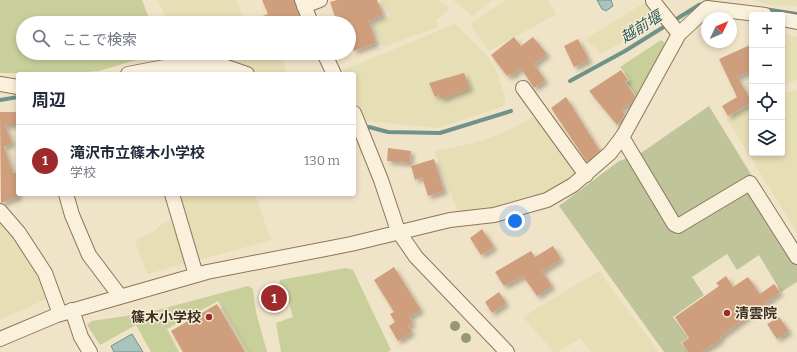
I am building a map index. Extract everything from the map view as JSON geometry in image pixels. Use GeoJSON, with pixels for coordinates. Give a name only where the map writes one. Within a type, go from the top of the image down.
{"type":"FeatureCollection","features":[{"type":"Feature","properties":{"kind":"street"},"geometry":{"type":"LineString","coordinates":[[308,16],[303,3],[320,0]]}},
{"type":"Feature","properties":{"kind":"street"},"geometry":{"type":"LineString","coordinates":[[653,1],[673,26]]}},
{"type":"Feature","properties":{"kind":"street"},"geometry":{"type":"LineString","coordinates":[[0,339],[66,312],[196,275],[351,244],[398,231],[450,220],[494,215],[547,200],[574,185],[586,175],[610,153],[622,137],[673,26],[707,8],[749,13]]}},
{"type":"Feature","properties":{"kind":"street"},"geometry":{"type":"LineString","coordinates":[[785,20],[797,22]]}},
{"type":"Feature","properties":{"kind":"street"},"geometry":{"type":"LineString","coordinates":[[327,60],[333,72]]}},
{"type":"Feature","properties":{"kind":"street"},"geometry":{"type":"LineString","coordinates":[[138,72],[170,66],[221,65],[241,72]]}},
{"type":"Feature","properties":{"kind":"street"},"geometry":{"type":"LineString","coordinates":[[0,84],[16,87]]}},
{"type":"Feature","properties":{"kind":"street"},"geometry":{"type":"LineString","coordinates":[[523,88],[586,175]]}},
{"type":"Feature","properties":{"kind":"street"},"geometry":{"type":"LineString","coordinates":[[356,118],[381,180],[398,231],[421,262],[507,352]]}},
{"type":"Feature","properties":{"kind":"street"},"geometry":{"type":"LineString","coordinates":[[622,137],[674,224],[678,226],[750,183],[797,257]]}},
{"type":"Feature","properties":{"kind":"street"},"geometry":{"type":"LineString","coordinates":[[67,196],[72,215],[89,255],[120,296]]}},
{"type":"Feature","properties":{"kind":"street"},"geometry":{"type":"LineString","coordinates":[[173,196],[196,275]]}},
{"type":"Feature","properties":{"kind":"street"},"geometry":{"type":"LineString","coordinates":[[0,211],[19,233],[45,273],[90,352]]}},
{"type":"Feature","properties":{"kind":"shaded area"},"geometry":{"type":"Polygon","coordinates":[[[158,0],[236,0],[243,16],[165,16],[158,0]]]}},
{"type":"Feature","properties":{"kind":"shaded area"},"geometry":{"type":"Polygon","coordinates":[[[380,0],[437,0],[450,9],[436,20],[438,27],[383,47],[373,24],[391,16],[380,0]]]}},
{"type":"Feature","properties":{"kind":"shaded area"},"geometry":{"type":"Polygon","coordinates":[[[453,0],[492,0],[472,16],[453,0]]]}},
{"type":"Feature","properties":{"kind":"shaded area"},"geometry":{"type":"Polygon","coordinates":[[[505,0],[547,0],[557,14],[489,51],[475,33],[471,24],[505,0]]]}},
{"type":"Feature","properties":{"kind":"shaded area"},"geometry":{"type":"Polygon","coordinates":[[[755,0],[797,0],[797,6],[769,5],[755,0]]]}},
{"type":"Feature","properties":{"kind":"shaded area"},"geometry":{"type":"Polygon","coordinates":[[[646,2],[659,19],[602,54],[585,39],[646,2]]]}},
{"type":"Feature","properties":{"kind":"shaded area"},"geometry":{"type":"Polygon","coordinates":[[[455,24],[488,57],[497,72],[506,102],[504,106],[439,128],[365,121],[356,100],[356,72],[344,72],[343,70],[455,24]]]}},
{"type":"Feature","properties":{"kind":"shaded area"},"geometry":{"type":"Polygon","coordinates":[[[785,35],[797,37],[797,80],[786,84],[785,35]]]}},
{"type":"Feature","properties":{"kind":"shaded area"},"geometry":{"type":"Polygon","coordinates":[[[222,60],[283,60],[286,72],[258,72],[222,62],[222,60]]]}},
{"type":"Feature","properties":{"kind":"shaded area"},"geometry":{"type":"Polygon","coordinates":[[[797,90],[797,233],[750,156],[785,156],[785,93],[797,90]]]}},
{"type":"Feature","properties":{"kind":"shaded area"},"geometry":{"type":"Polygon","coordinates":[[[749,107],[749,155],[727,119],[749,107]]]}},
{"type":"Feature","properties":{"kind":"shaded area"},"geometry":{"type":"Polygon","coordinates":[[[534,117],[578,174],[546,195],[495,210],[458,212],[434,151],[474,143],[508,131],[534,117]]]}},
{"type":"Feature","properties":{"kind":"shaded area"},"geometry":{"type":"Polygon","coordinates":[[[184,196],[256,196],[271,240],[200,260],[189,235],[179,198],[184,196]]]}},
{"type":"Feature","properties":{"kind":"shaded area"},"geometry":{"type":"Polygon","coordinates":[[[0,218],[30,260],[49,298],[0,320],[0,218]]]}},
{"type":"Feature","properties":{"kind":"shaded area"},"geometry":{"type":"Polygon","coordinates":[[[171,221],[186,263],[147,274],[135,241],[156,230],[161,224],[171,221]]]}},
{"type":"Feature","properties":{"kind":"shaded area"},"geometry":{"type":"Polygon","coordinates":[[[599,271],[659,352],[591,352],[580,338],[559,352],[554,352],[523,317],[599,271]]]}},
{"type":"Feature","properties":{"kind":"green space"},"geometry":{"type":"Polygon","coordinates":[[[0,0],[142,0],[148,16],[16,16],[16,60],[136,60],[99,71],[0,73],[0,0]]]}},
{"type":"Feature","properties":{"kind":"green space"},"geometry":{"type":"Polygon","coordinates":[[[661,40],[667,45],[640,100],[627,83],[630,80],[620,67],[661,40]]]}},
{"type":"Feature","properties":{"kind":"green space"},"geometry":{"type":"Polygon","coordinates":[[[709,106],[752,176],[684,218],[677,218],[638,155],[709,106]]]}},
{"type":"Feature","properties":{"kind":"green space"},"geometry":{"type":"Polygon","coordinates":[[[629,158],[676,235],[751,190],[797,264],[797,282],[781,292],[759,255],[737,270],[727,254],[692,277],[704,295],[673,317],[688,338],[681,343],[688,352],[664,352],[559,206],[619,161],[629,158]]]}},
{"type":"Feature","properties":{"kind":"green space"},"geometry":{"type":"Polygon","coordinates":[[[346,268],[353,270],[391,350],[388,352],[281,352],[276,323],[293,317],[287,296],[278,299],[280,280],[346,268]]]}},
{"type":"Feature","properties":{"kind":"green space"},"geometry":{"type":"Polygon","coordinates":[[[248,286],[253,289],[256,312],[267,352],[248,352],[218,301],[167,329],[179,352],[151,352],[136,325],[100,345],[87,325],[92,321],[146,313],[248,286]]]}},
{"type":"Feature","properties":{"kind":"water"},"geometry":{"type":"Polygon","coordinates":[[[597,0],[611,0],[613,6],[606,11],[602,9],[597,0]]]}},
{"type":"Feature","properties":{"kind":"water"},"geometry":{"type":"Polygon","coordinates":[[[132,334],[143,352],[114,352],[111,346],[132,334]]]}},
{"type":"Feature","properties":{"kind":"building"},"geometry":{"type":"Polygon","coordinates":[[[262,0],[294,0],[299,16],[262,16],[268,14],[262,0]]]}},
{"type":"Feature","properties":{"kind":"building"},"geometry":{"type":"Polygon","coordinates":[[[337,0],[377,0],[383,15],[369,21],[376,43],[356,50],[356,16],[335,16],[330,2],[337,0]]]}},
{"type":"Feature","properties":{"kind":"building"},"geometry":{"type":"Polygon","coordinates":[[[514,37],[521,46],[533,37],[547,54],[534,64],[545,80],[534,88],[521,68],[511,76],[509,74],[507,76],[491,55],[514,37]]]}},
{"type":"Feature","properties":{"kind":"building"},"geometry":{"type":"Polygon","coordinates":[[[578,39],[589,60],[574,67],[564,46],[578,39]]]}},
{"type":"Feature","properties":{"kind":"building"},"geometry":{"type":"Polygon","coordinates":[[[749,45],[749,71],[737,77],[749,97],[749,104],[728,116],[722,106],[737,97],[719,59],[749,45]]]}},
{"type":"Feature","properties":{"kind":"building"},"geometry":{"type":"Polygon","coordinates":[[[621,70],[628,80],[625,82],[635,96],[633,101],[621,109],[625,115],[617,125],[589,91],[621,70]]]}},
{"type":"Feature","properties":{"kind":"building"},"geometry":{"type":"Polygon","coordinates":[[[464,73],[470,88],[441,99],[439,95],[435,97],[429,83],[464,73]]]}},
{"type":"Feature","properties":{"kind":"building"},"geometry":{"type":"Polygon","coordinates":[[[566,97],[600,151],[587,162],[551,108],[566,97]]]}},
{"type":"Feature","properties":{"kind":"building"},"geometry":{"type":"Polygon","coordinates":[[[0,112],[16,112],[16,125],[5,125],[12,143],[4,147],[13,173],[16,172],[16,196],[18,197],[1,203],[0,112]]]}},
{"type":"Feature","properties":{"kind":"building"},"geometry":{"type":"Polygon","coordinates":[[[388,148],[411,151],[410,163],[387,161],[388,148]]]}},
{"type":"Feature","properties":{"kind":"building"},"geometry":{"type":"Polygon","coordinates":[[[434,159],[444,191],[428,196],[422,177],[415,180],[411,166],[434,159]]]}},
{"type":"Feature","properties":{"kind":"building"},"geometry":{"type":"Polygon","coordinates":[[[482,229],[494,247],[481,255],[470,238],[482,229]]]}},
{"type":"Feature","properties":{"kind":"building"},"geometry":{"type":"Polygon","coordinates":[[[553,246],[561,259],[542,271],[552,286],[537,296],[523,276],[504,286],[495,272],[531,251],[535,257],[553,246]]]}},
{"type":"Feature","properties":{"kind":"building"},"geometry":{"type":"Polygon","coordinates":[[[394,267],[421,310],[409,317],[413,322],[408,326],[412,332],[398,341],[389,326],[395,322],[390,314],[394,312],[374,280],[394,267]]]}},
{"type":"Feature","properties":{"kind":"building","name":"清雲院"},"geometry":{"type":"Polygon","coordinates":[[[726,276],[733,287],[748,277],[760,294],[774,284],[780,292],[720,337],[721,339],[702,352],[688,352],[682,343],[689,338],[675,317],[719,286],[716,283],[726,276]]]}},
{"type":"Feature","properties":{"kind":"building"},"geometry":{"type":"Polygon","coordinates":[[[499,292],[506,303],[492,313],[485,302],[499,292]]]}},
{"type":"Feature","properties":{"kind":"building","name":"篠木小学校"},"geometry":{"type":"Polygon","coordinates":[[[217,304],[245,352],[183,352],[171,331],[217,304]]]}},
{"type":"Feature","properties":{"kind":"building"},"geometry":{"type":"Polygon","coordinates":[[[779,317],[789,331],[777,339],[767,324],[779,317]]]}},
{"type":"Feature","properties":{"kind":"waterway","name":"越前堰"},"geometry":{"type":"LineString","coordinates":[[570,81],[625,51],[699,5],[706,3]]}},
{"type":"Feature","properties":{"kind":"waterway","name":"越前堰"},"geometry":{"type":"LineString","coordinates":[[764,9],[797,14]]}},
{"type":"Feature","properties":{"kind":"waterway","name":"越前堰"},"geometry":{"type":"LineString","coordinates":[[0,100],[16,97]]}},
{"type":"Feature","properties":{"kind":"waterway"},"geometry":{"type":"LineString","coordinates":[[369,127],[388,132],[440,133],[511,111]]}},
{"type":"Feature","properties":{"kind":"place","name":"滝沢市立篠木小学校"},"geometry":{"type":"Point","coordinates":[274,298]}},
{"type":"Feature","properties":{"kind":"place","name":"清雲院"},"geometry":{"type":"Point","coordinates":[727,313]}},
{"type":"Feature","properties":{"kind":"place","name":"篠木小学校"},"geometry":{"type":"Point","coordinates":[209,317]}}]}
